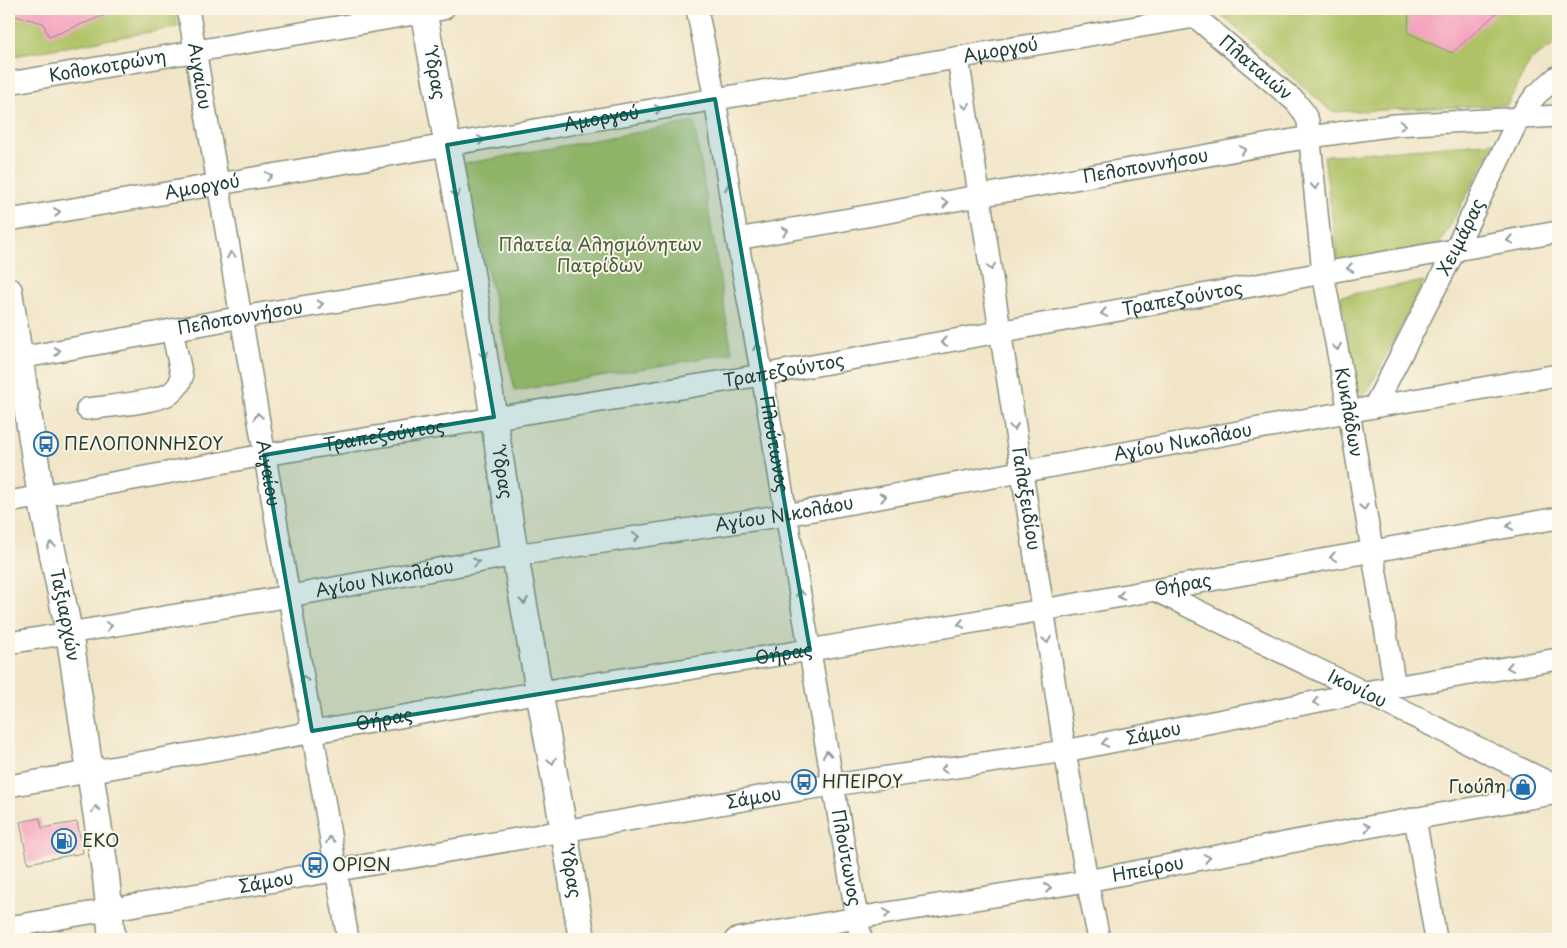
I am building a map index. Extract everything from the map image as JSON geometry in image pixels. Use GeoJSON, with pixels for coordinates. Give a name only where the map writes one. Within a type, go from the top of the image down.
{"type":"FeatureCollection","features":[{"type":"Feature","properties":{"kind":"street","name":"Αιγαίου"},"geometry":{"type":"LineString","coordinates":[[188,9],[348,939]]}},
{"type":"Feature","properties":{"kind":"street","name":"Πλούτωνος"},"geometry":{"type":"LineString","coordinates":[[697,9],[715,100],[737,240],[810,650],[832,785],[861,939]]}},
{"type":"Feature","properties":{"kind":"street","name":"Κολοκοτρώνη"},"geometry":{"type":"LineString","coordinates":[[9,83],[430,10]]}},
{"type":"Feature","properties":{"kind":"street","name":"Ύδρας"},"geometry":{"type":"LineString","coordinates":[[430,10],[447,145],[472,279],[516,555],[582,939]]}},
{"type":"Feature","properties":{"kind":"street","name":"Αμοργού"},"geometry":{"type":"LineString","coordinates":[[9,220],[958,58],[1190,13]]}},
{"type":"Feature","properties":{"kind":"street","name":"Πλαταιών"},"geometry":{"type":"LineString","coordinates":[[1190,13],[1296,102],[1308,121],[1310,138]]}},
{"type":"Feature","properties":{"kind":"street","name":"Γαλαξειδίου"},"geometry":{"type":"LineString","coordinates":[[958,58],[1065,751],[1099,939]]}},
{"type":"Feature","properties":{"kind":"street","name":"Χειμάρας"},"geometry":{"type":"LineString","coordinates":[[1374,407],[1455,250],[1519,118],[1536,95],[1558,76]]}},
{"type":"Feature","properties":{"kind":"street","name":"Πελοποννήσου"},"geometry":{"type":"LineString","coordinates":[[737,240],[1310,138],[1395,125],[1558,116]]}},
{"type":"Feature","properties":{"kind":"street","name":"Κυκλάδων"},"geometry":{"type":"LineString","coordinates":[[1310,138],[1323,272],[1349,412],[1395,687]]}},
{"type":"Feature","properties":{"kind":"street","name":"Τραπεζούντος"},"geometry":{"type":"LineString","coordinates":[[9,502],[264,455],[762,375],[1323,272],[1558,232]]}},
{"type":"Feature","properties":{"kind":"street","name":"Πελοποννήσου"},"geometry":{"type":"LineString","coordinates":[[15,359],[242,317],[472,279]]}},
{"type":"Feature","properties":{"kind":"street","name":"Ταξιαρχών"},"geometry":{"type":"LineString","coordinates":[[9,291],[15,359],[69,632],[91,772],[110,909],[112,939]]}},
{"type":"Feature","properties":{"kind":"street"},"geometry":{"type":"LineString","coordinates":[[87,409],[159,399],[172,392],[180,384],[182,377],[172,330]]}},
{"type":"Feature","properties":{"kind":"street","name":"Αγίου Νικολάου"},"geometry":{"type":"LineString","coordinates":[[9,643],[290,596],[516,555],[786,515],[1374,407],[1558,376]]}},
{"type":"Feature","properties":{"kind":"street","name":"Θήρας"},"geometry":{"type":"LineString","coordinates":[[9,786],[540,692],[810,650],[1043,610],[1558,518]]}},
{"type":"Feature","properties":{"kind":"street","name":"Ικονίου"},"geometry":{"type":"LineString","coordinates":[[1155,590],[1558,787]]}},
{"type":"Feature","properties":{"kind":"street","name":"Σάμου"},"geometry":{"type":"LineString","coordinates":[[9,928],[832,785],[1065,751],[1365,692],[1558,659]]}},
{"type":"Feature","properties":{"kind":"street","name":"Ηπείρου"},"geometry":{"type":"LineString","coordinates":[[736,939],[1087,881],[1415,818],[1558,793]]}},
{"type":"Feature","properties":{"kind":"street"},"geometry":{"type":"LineString","coordinates":[[1415,818],[1436,939]]}},
{"type":"Feature","properties":{"kind":"highlighted area"},"geometry":{"type":"Polygon","coordinates":[[[715,99],[810,650],[312,731],[264,455],[494,417],[447,145],[715,99]]]}},
{"type":"Feature","properties":{"kind":"green space"},"geometry":{"type":"Polygon","coordinates":[[[9,9],[174,9],[178,27],[9,57],[9,9]]]}},
{"type":"Feature","properties":{"kind":"green space"},"geometry":{"type":"Polygon","coordinates":[[[1214,9],[1558,9],[1558,42],[1530,61],[1507,105],[1332,112],[1214,9]]]}},
{"type":"Feature","properties":{"kind":"green space","name":"Πλατεία Αλησμόνητων Πατρίδων"},"geometry":{"type":"Polygon","coordinates":[[[694,122],[732,353],[515,391],[463,164],[694,122]]]}},
{"type":"Feature","properties":{"kind":"green space"},"geometry":{"type":"Polygon","coordinates":[[[1496,142],[1439,245],[1338,261],[1324,156],[1496,142]]]}},
{"type":"Feature","properties":{"kind":"green space"},"geometry":{"type":"Polygon","coordinates":[[[1424,281],[1367,393],[1362,398],[1359,397],[1341,296],[1424,281]]]}},
{"type":"Feature","properties":{"kind":"building"},"geometry":{"type":"Polygon","coordinates":[[[11,9],[118,10],[49,37],[43,23],[11,15],[11,9]]]}},
{"type":"Feature","properties":{"kind":"building"},"geometry":{"type":"Polygon","coordinates":[[[1409,9],[1501,9],[1452,53],[1408,33],[1409,9]]]}},
{"type":"Feature","properties":{"kind":"building"},"geometry":{"type":"Polygon","coordinates":[[[40,818],[42,828],[77,822],[83,853],[28,863],[20,822],[40,818]]]}},
{"type":"Feature","properties":{"kind":"place","name":"ΠΕΛΟΠΟΝΝΗΣΟΥ"},"geometry":{"type":"Point","coordinates":[46,444]}},
{"type":"Feature","properties":{"kind":"place","name":"ΗΠΕΙΡΟΥ"},"geometry":{"type":"Point","coordinates":[804,782]}},
{"type":"Feature","properties":{"kind":"place","name":"Γιούλη"},"geometry":{"type":"Point","coordinates":[1523,787]}},
{"type":"Feature","properties":{"kind":"place","name":"EKO"},"geometry":{"type":"Point","coordinates":[64,841]}},
{"type":"Feature","properties":{"kind":"place","name":"ΟΡΙΩΝ"},"geometry":{"type":"Point","coordinates":[315,865]}}]}
